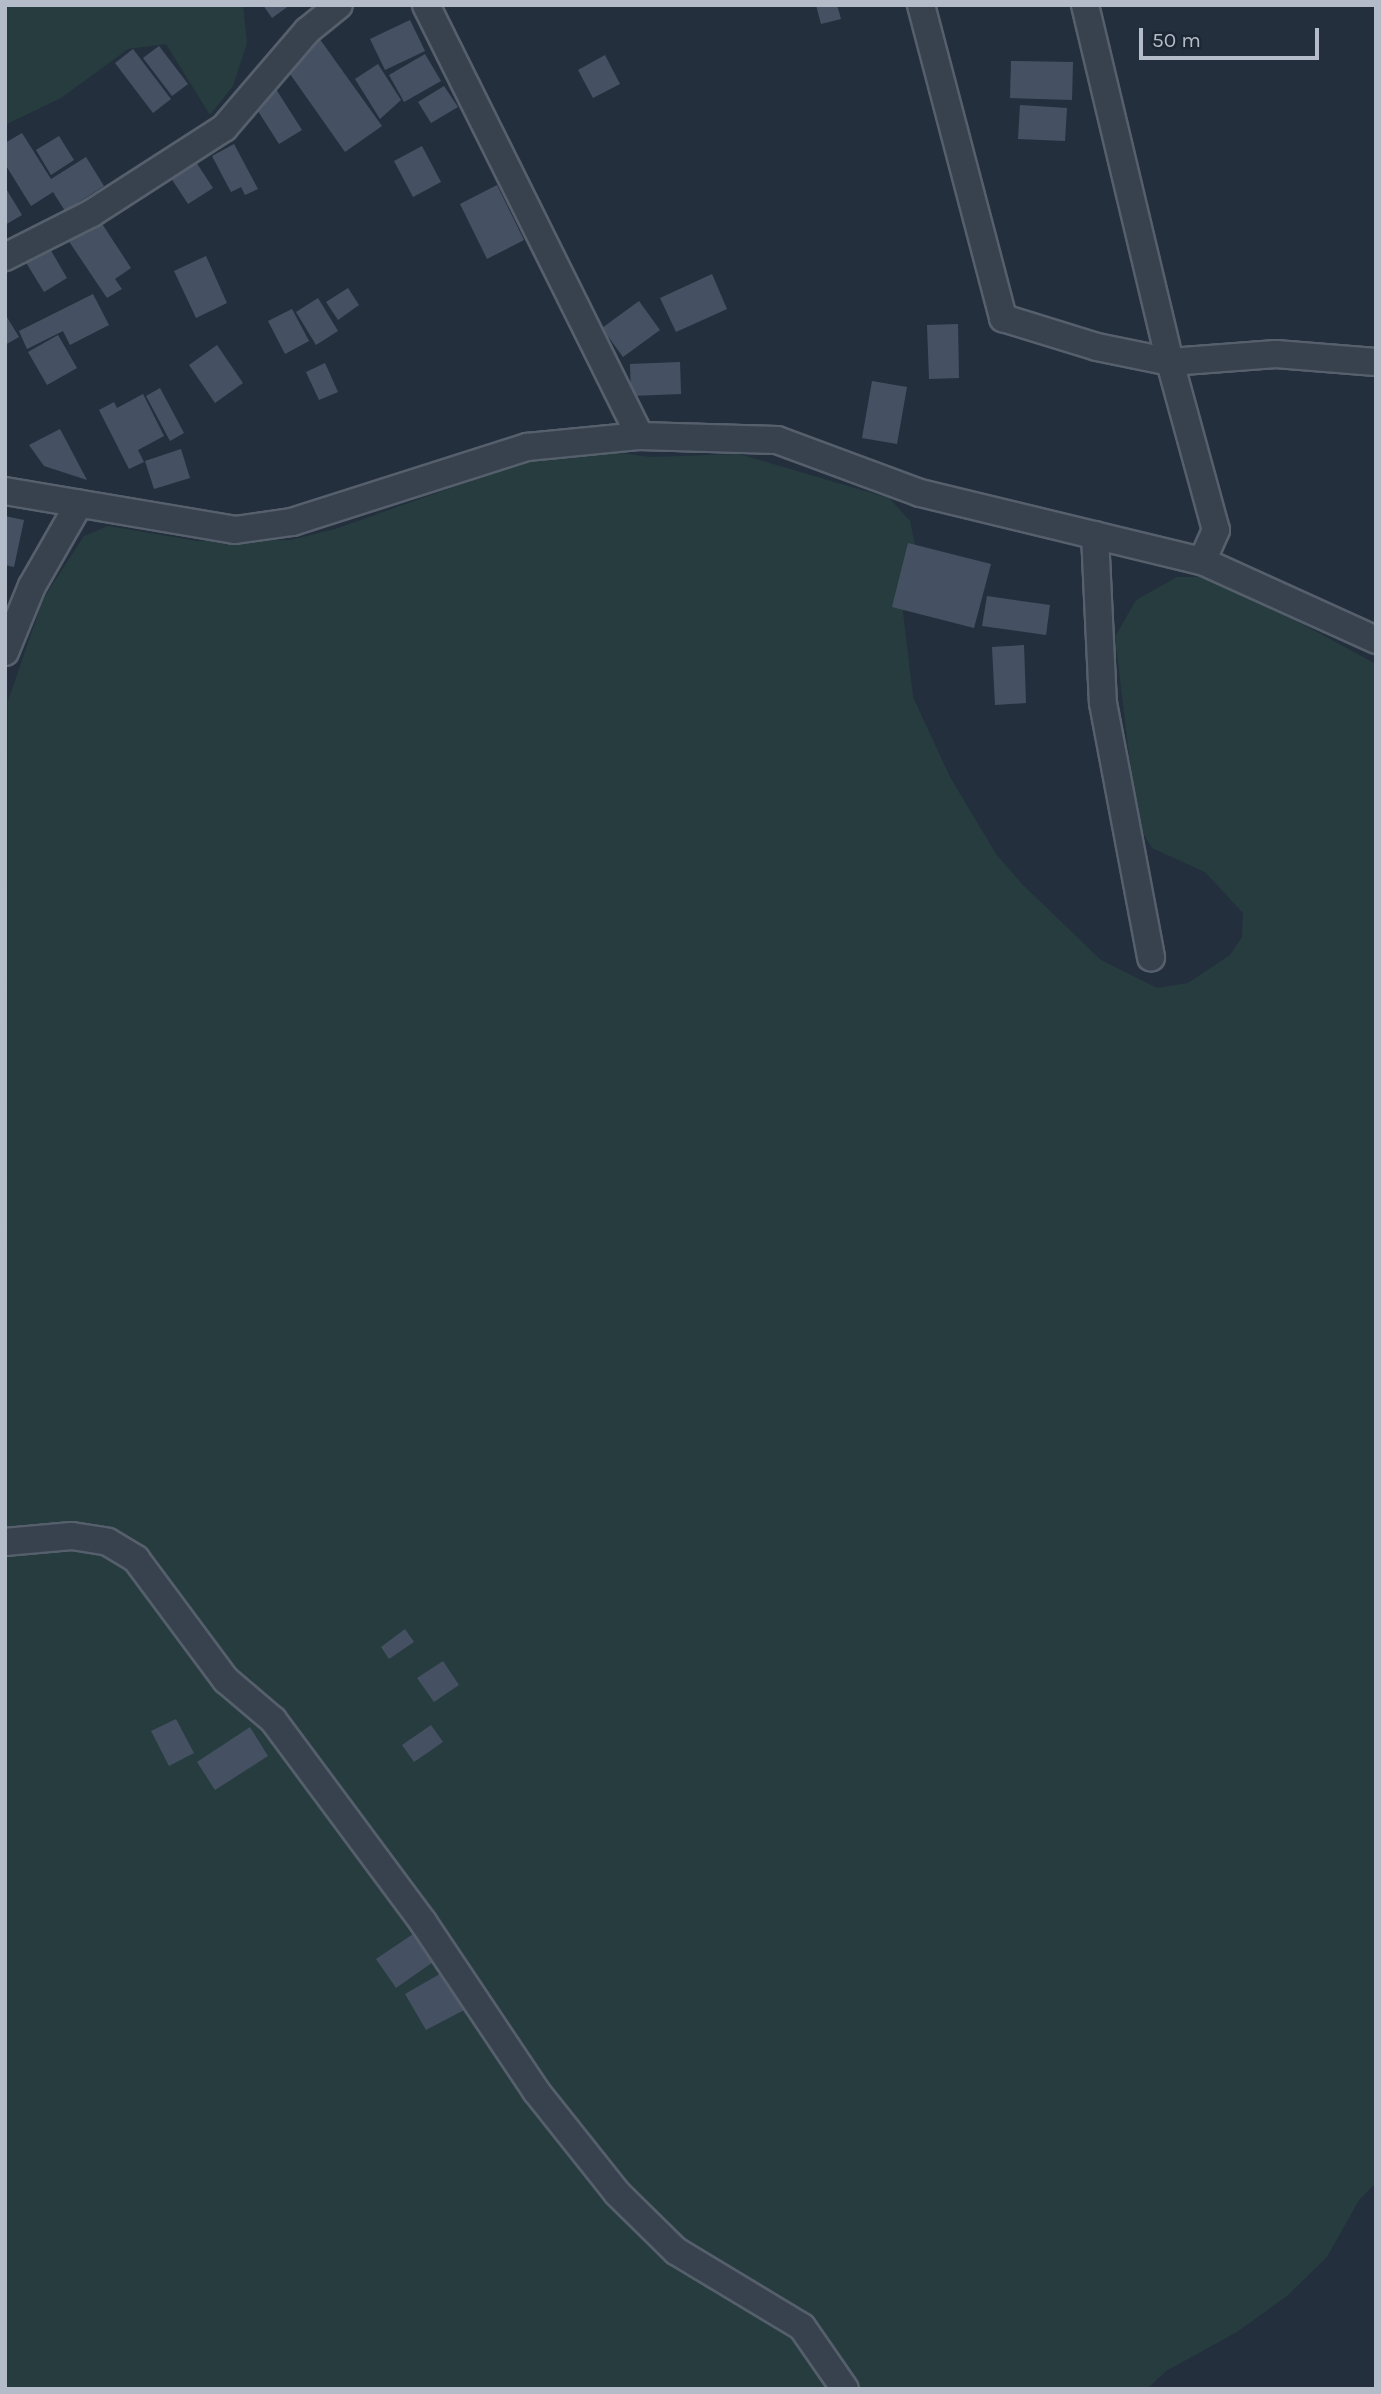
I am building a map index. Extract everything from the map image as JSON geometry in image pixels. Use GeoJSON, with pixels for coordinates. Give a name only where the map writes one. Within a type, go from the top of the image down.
{"type":"FeatureCollection","features":[{"type":"Feature","properties":{"kind":"street"},"geometry":{"type":"LineString","coordinates":[[5,257],[92,213],[224,128],[307,31],[338,5]]}},
{"type":"Feature","properties":{"kind":"street"},"geometry":{"type":"LineString","coordinates":[[426,5],[640,436]]}},
{"type":"Feature","properties":{"kind":"street"},"geometry":{"type":"LineString","coordinates":[[921,5],[1003,318],[1097,347],[1170,362],[1276,354],[1376,362]]}},
{"type":"Feature","properties":{"kind":"street"},"geometry":{"type":"LineString","coordinates":[[1085,5],[1170,362],[1216,530],[1202,561]]}},
{"type":"Feature","properties":{"kind":"street"},"geometry":{"type":"LineString","coordinates":[[5,491],[235,530],[292,522],[527,447],[640,436],[777,440],[920,493],[1202,561],[1376,640]]}},
{"type":"Feature","properties":{"kind":"street"},"geometry":{"type":"LineString","coordinates":[[5,652],[32,586],[79,504]]}},
{"type":"Feature","properties":{"kind":"street"},"geometry":{"type":"LineString","coordinates":[[1095,535],[1103,704],[1152,958]]}},
{"type":"Feature","properties":{"kind":"street"},"geometry":{"type":"LineString","coordinates":[[5,1542],[72,1536],[108,1542],[136,1559],[226,1680],[273,1720],[423,1922],[536,2091],[617,2193],[676,2251],[802,2327],[845,2389]]}},
{"type":"Feature","properties":{"kind":"green space"},"geometry":{"type":"Polygon","coordinates":[[[5,5],[243,5],[247,43],[233,86],[210,115],[166,44],[128,49],[61,98],[5,125],[5,5]]]}},
{"type":"Feature","properties":{"kind":"green space"},"geometry":{"type":"Polygon","coordinates":[[[605,451],[651,457],[739,454],[889,498],[910,521],[916,550],[907,577],[903,612],[913,697],[950,777],[996,854],[1022,884],[1101,960],[1157,988],[1188,983],[1230,955],[1242,937],[1243,913],[1205,872],[1152,848],[1137,823],[1115,637],[1136,600],[1177,577],[1199,577],[1238,589],[1376,664],[1376,2183],[1359,2200],[1327,2257],[1287,2296],[1237,2332],[1166,2371],[1147,2389],[5,2389],[8,701],[43,599],[84,536],[108,526],[197,541],[291,540],[335,529],[544,455],[605,451]]]}},
{"type":"Feature","properties":{"kind":"building"},"geometry":{"type":"Polygon","coordinates":[[[263,5],[290,5],[272,18],[263,5]]]}},
{"type":"Feature","properties":{"kind":"building"},"geometry":{"type":"Polygon","coordinates":[[[816,5],[837,5],[841,19],[821,24],[816,5]]]}},
{"type":"Feature","properties":{"kind":"building"},"geometry":{"type":"Polygon","coordinates":[[[410,20],[425,51],[385,70],[370,39],[410,20]]]}},
{"type":"Feature","properties":{"kind":"building"},"geometry":{"type":"Polygon","coordinates":[[[319,38],[382,126],[345,152],[283,64],[319,38]]]}},
{"type":"Feature","properties":{"kind":"building"},"geometry":{"type":"Polygon","coordinates":[[[159,46],[188,84],[172,96],[143,58],[159,46]]]}},
{"type":"Feature","properties":{"kind":"building"},"geometry":{"type":"Polygon","coordinates":[[[133,49],[171,99],[153,113],[115,63],[133,49]]]}},
{"type":"Feature","properties":{"kind":"building"},"geometry":{"type":"Polygon","coordinates":[[[425,54],[441,81],[404,102],[389,75],[425,54]]]}},
{"type":"Feature","properties":{"kind":"building"},"geometry":{"type":"Polygon","coordinates":[[[605,55],[620,84],[593,98],[578,70],[605,55]]]}},
{"type":"Feature","properties":{"kind":"building"},"geometry":{"type":"Polygon","coordinates":[[[1011,61],[1073,62],[1072,100],[1010,98],[1011,61]]]}},
{"type":"Feature","properties":{"kind":"building"},"geometry":{"type":"Polygon","coordinates":[[[378,64],[401,100],[380,119],[355,79],[378,64]]]}},
{"type":"Feature","properties":{"kind":"building"},"geometry":{"type":"Polygon","coordinates":[[[274,86],[302,130],[279,144],[251,100],[274,86]]]}},
{"type":"Feature","properties":{"kind":"building"},"geometry":{"type":"Polygon","coordinates":[[[444,86],[458,107],[431,123],[418,102],[444,86]]]}},
{"type":"Feature","properties":{"kind":"building"},"geometry":{"type":"Polygon","coordinates":[[[1020,105],[1067,108],[1065,141],[1018,139],[1020,105]]]}},
{"type":"Feature","properties":{"kind":"building"},"geometry":{"type":"Polygon","coordinates":[[[22,133],[51,179],[86,157],[104,186],[65,211],[53,192],[31,206],[5,164],[5,143],[22,133]]]}},
{"type":"Feature","properties":{"kind":"building"},"geometry":{"type":"Polygon","coordinates":[[[59,136],[74,160],[51,175],[36,150],[59,136]]]}},
{"type":"Feature","properties":{"kind":"building"},"geometry":{"type":"Polygon","coordinates":[[[234,144],[258,189],[245,195],[241,187],[231,192],[212,156],[234,144]]]}},
{"type":"Feature","properties":{"kind":"building"},"geometry":{"type":"Polygon","coordinates":[[[422,146],[441,182],[413,197],[394,161],[422,146]]]}},
{"type":"Feature","properties":{"kind":"building"},"geometry":{"type":"Polygon","coordinates":[[[192,156],[213,188],[188,204],[167,172],[192,156]]]}},
{"type":"Feature","properties":{"kind":"building"},"geometry":{"type":"Polygon","coordinates":[[[497,185],[524,240],[487,259],[460,204],[497,185]]]}},
{"type":"Feature","properties":{"kind":"building"},"geometry":{"type":"Polygon","coordinates":[[[5,187],[22,215],[5,225],[5,187]]]}},
{"type":"Feature","properties":{"kind":"building"},"geometry":{"type":"Polygon","coordinates":[[[95,213],[131,268],[115,279],[122,289],[107,298],[64,234],[95,213]]]}},
{"type":"Feature","properties":{"kind":"building"},"geometry":{"type":"Polygon","coordinates":[[[46,242],[67,278],[44,292],[22,256],[46,242]]]}},
{"type":"Feature","properties":{"kind":"building"},"geometry":{"type":"Polygon","coordinates":[[[206,256],[227,303],[196,318],[174,271],[206,256]]]}},
{"type":"Feature","properties":{"kind":"building"},"geometry":{"type":"Polygon","coordinates":[[[712,274],[727,309],[676,332],[660,298],[712,274]]]}},
{"type":"Feature","properties":{"kind":"building"},"geometry":{"type":"Polygon","coordinates":[[[348,288],[359,305],[338,320],[326,302],[348,288]]]}},
{"type":"Feature","properties":{"kind":"building"},"geometry":{"type":"Polygon","coordinates":[[[93,294],[109,325],[70,345],[63,331],[27,349],[19,331],[93,294]]]}},
{"type":"Feature","properties":{"kind":"building"},"geometry":{"type":"Polygon","coordinates":[[[318,298],[338,331],[316,345],[296,312],[318,298]]]}},
{"type":"Feature","properties":{"kind":"building"},"geometry":{"type":"Polygon","coordinates":[[[639,301],[660,330],[623,357],[602,328],[639,301]]]}},
{"type":"Feature","properties":{"kind":"building"},"geometry":{"type":"Polygon","coordinates":[[[292,309],[309,341],[285,354],[268,321],[292,309]]]}},
{"type":"Feature","properties":{"kind":"building"},"geometry":{"type":"Polygon","coordinates":[[[5,314],[19,337],[5,345],[5,314]]]}},
{"type":"Feature","properties":{"kind":"building"},"geometry":{"type":"Polygon","coordinates":[[[958,324],[959,378],[929,379],[927,325],[958,324]]]}},
{"type":"Feature","properties":{"kind":"building"},"geometry":{"type":"Polygon","coordinates":[[[58,335],[77,368],[47,385],[28,352],[58,335]]]}},
{"type":"Feature","properties":{"kind":"building"},"geometry":{"type":"Polygon","coordinates":[[[217,345],[243,383],[215,403],[189,365],[217,345]]]}},
{"type":"Feature","properties":{"kind":"building"},"geometry":{"type":"Polygon","coordinates":[[[680,362],[681,394],[631,396],[630,364],[680,362]]]}},
{"type":"Feature","properties":{"kind":"building"},"geometry":{"type":"Polygon","coordinates":[[[325,363],[338,392],[319,400],[306,372],[325,363]]]}},
{"type":"Feature","properties":{"kind":"building"},"geometry":{"type":"Polygon","coordinates":[[[872,381],[907,387],[897,444],[862,438],[872,381]]]}},
{"type":"Feature","properties":{"kind":"building"},"geometry":{"type":"Polygon","coordinates":[[[160,388],[184,433],[170,441],[146,396],[160,388]]]}},
{"type":"Feature","properties":{"kind":"building"},"geometry":{"type":"Polygon","coordinates":[[[143,394],[164,436],[138,450],[144,462],[129,469],[99,410],[114,402],[117,408],[143,394]]]}},
{"type":"Feature","properties":{"kind":"building"},"geometry":{"type":"Polygon","coordinates":[[[60,429],[87,480],[44,466],[29,445],[60,429]]]}},
{"type":"Feature","properties":{"kind":"building"},"geometry":{"type":"Polygon","coordinates":[[[181,449],[190,478],[154,489],[145,461],[181,449]]]}},
{"type":"Feature","properties":{"kind":"building"},"geometry":{"type":"Polygon","coordinates":[[[5,516],[24,520],[14,567],[5,565],[5,516]]]}},
{"type":"Feature","properties":{"kind":"building"},"geometry":{"type":"Polygon","coordinates":[[[908,543],[991,564],[974,628],[892,607],[908,543]]]}},
{"type":"Feature","properties":{"kind":"building"},"geometry":{"type":"Polygon","coordinates":[[[987,596],[1050,605],[1046,635],[982,626],[987,596]]]}},
{"type":"Feature","properties":{"kind":"building"},"geometry":{"type":"Polygon","coordinates":[[[1024,645],[1026,703],[995,705],[992,647],[1024,645]]]}},
{"type":"Feature","properties":{"kind":"building"},"geometry":{"type":"Polygon","coordinates":[[[405,1629],[414,1642],[389,1659],[381,1647],[405,1629]]]}},
{"type":"Feature","properties":{"kind":"building"},"geometry":{"type":"Polygon","coordinates":[[[443,1661],[459,1685],[434,1702],[417,1678],[443,1661]]]}},
{"type":"Feature","properties":{"kind":"building"},"geometry":{"type":"Polygon","coordinates":[[[176,1719],[194,1753],[169,1766],[151,1731],[176,1719]]]}},
{"type":"Feature","properties":{"kind":"building"},"geometry":{"type":"Polygon","coordinates":[[[431,1725],[443,1742],[414,1762],[402,1745],[431,1725]]]}},
{"type":"Feature","properties":{"kind":"building"},"geometry":{"type":"Polygon","coordinates":[[[250,1727],[268,1756],[215,1790],[197,1762],[250,1727]]]}},
{"type":"Feature","properties":{"kind":"building"},"geometry":{"type":"Polygon","coordinates":[[[416,1932],[436,1960],[396,1988],[376,1959],[416,1932]]]}},
{"type":"Feature","properties":{"kind":"building"},"geometry":{"type":"Polygon","coordinates":[[[445,1971],[466,2009],[426,2030],[405,1994],[445,1971]]]}}]}
